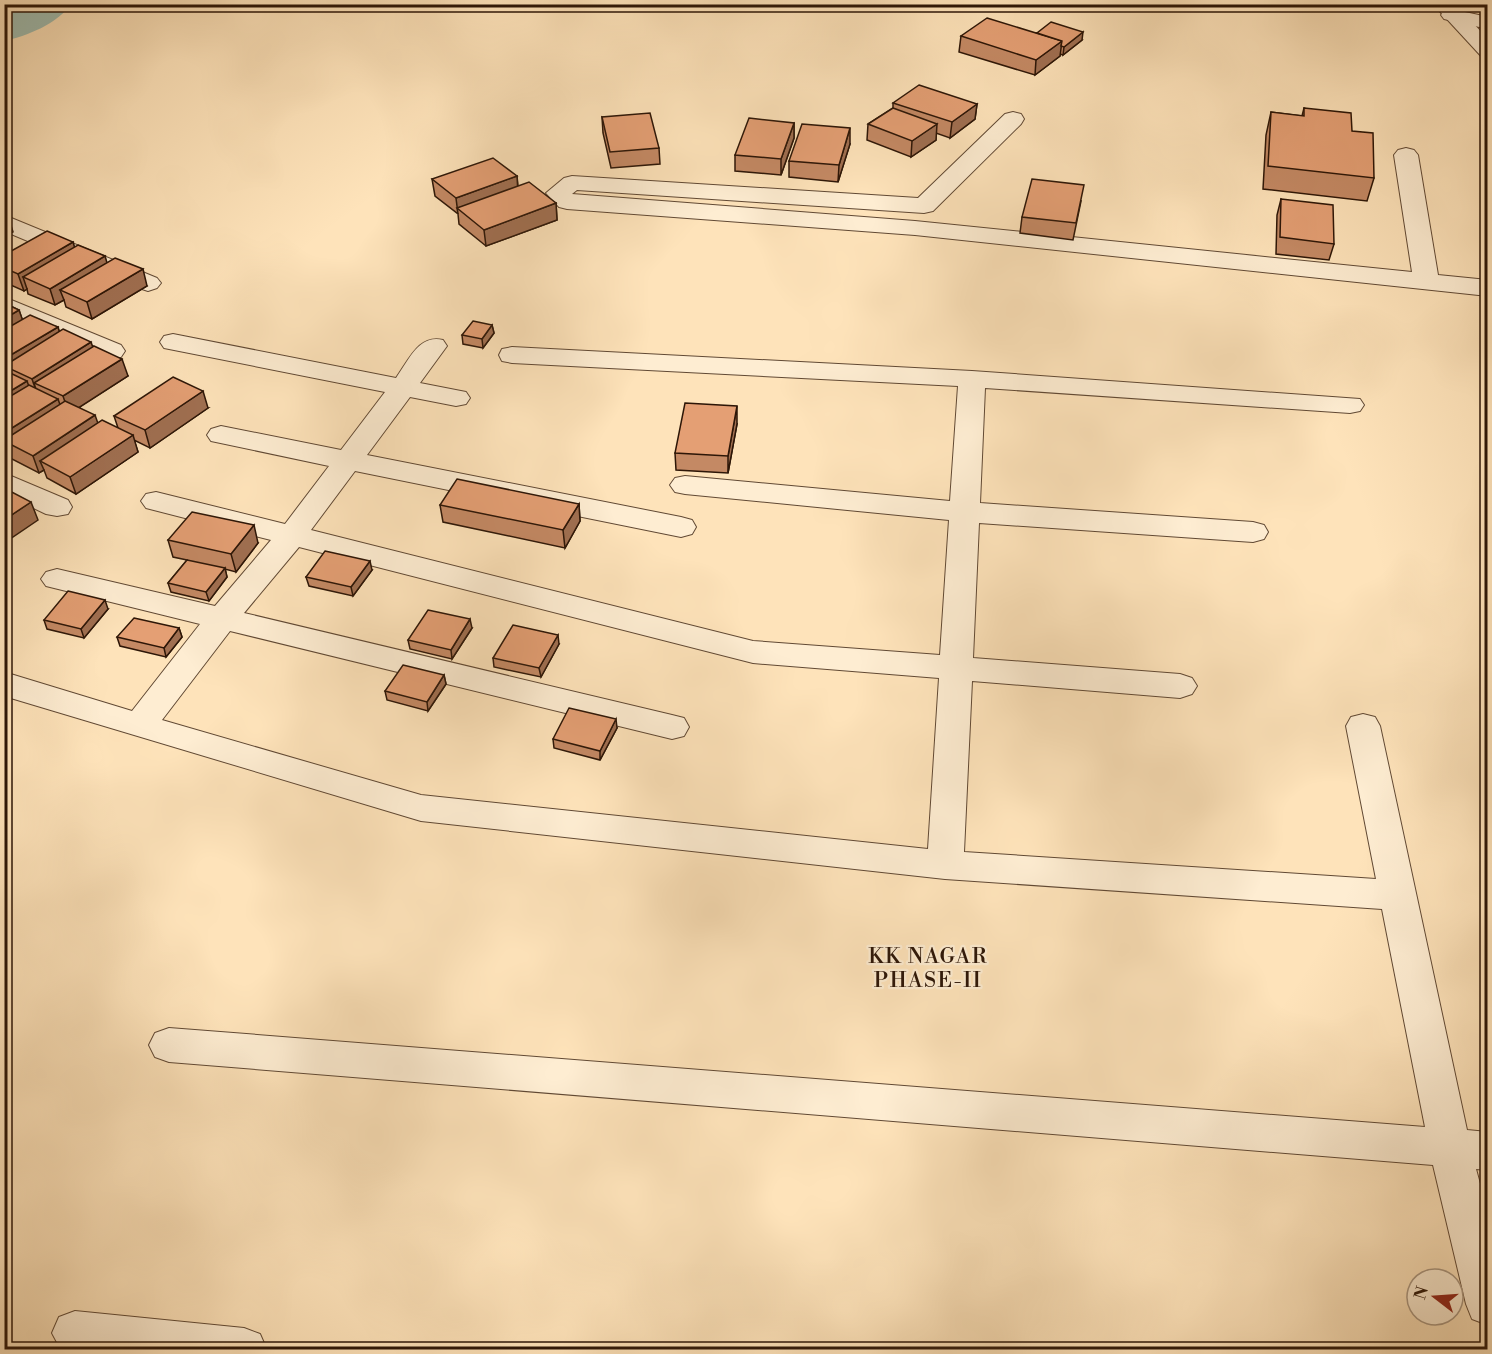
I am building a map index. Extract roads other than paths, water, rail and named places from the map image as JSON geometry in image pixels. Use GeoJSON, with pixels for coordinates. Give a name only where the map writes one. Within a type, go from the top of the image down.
{"type":"FeatureCollection","features":[{"type":"Feature","properties":{"kind":"street"},"geometry":{"type":"LineString","coordinates":[[1449,8],[1488,12]]}},
{"type":"Feature","properties":{"kind":"street"},"geometry":{"type":"LineString","coordinates":[[1449,8],[1488,23]]}},
{"type":"Feature","properties":{"kind":"street"},"geometry":{"type":"LineString","coordinates":[[1449,8],[1488,52]]}},
{"type":"Feature","properties":{"kind":"street"},"geometry":{"type":"LineString","coordinates":[[1013,119],[920,217],[567,202],[558,192],[572,183],[920,217],[1488,288]]}},
{"type":"Feature","properties":{"kind":"street"},"geometry":{"type":"LineString","coordinates":[[1406,155],[1426,282]]}},
{"type":"Feature","properties":{"kind":"street"},"geometry":{"type":"LineString","coordinates":[[4,222],[148,283]]}},
{"type":"Feature","properties":{"kind":"street"},"geometry":{"type":"LineString","coordinates":[[4,249],[33,234]]}},
{"type":"Feature","properties":{"kind":"street"},"geometry":{"type":"LineString","coordinates":[[4,305],[112,351]]}},
{"type":"Feature","properties":{"kind":"street"},"geometry":{"type":"LineString","coordinates":[[173,342],[456,398]]}},
{"type":"Feature","properties":{"kind":"street"},"geometry":{"type":"LineString","coordinates":[[139,726],[222,619],[292,535],[434,346]]}},
{"type":"Feature","properties":{"kind":"street"},"geometry":{"type":"LineString","coordinates":[[512,355],[972,379],[1350,405]]}},
{"type":"Feature","properties":{"kind":"street"},"geometry":{"type":"LineString","coordinates":[[945,865],[972,379]]}},
{"type":"Feature","properties":{"kind":"street"},"geometry":{"type":"LineString","coordinates":[[221,435],[681,526]]}},
{"type":"Feature","properties":{"kind":"street"},"geometry":{"type":"LineString","coordinates":[[4,482],[57,507]]}},
{"type":"Feature","properties":{"kind":"street"},"geometry":{"type":"LineString","coordinates":[[685,486],[965,512],[1253,531]]}},
{"type":"Feature","properties":{"kind":"street"},"geometry":{"type":"LineString","coordinates":[[156,501],[753,652],[1180,686]]}},
{"type":"Feature","properties":{"kind":"street"},"geometry":{"type":"LineString","coordinates":[[57,579],[672,727]]}},
{"type":"Feature","properties":{"kind":"street"},"geometry":{"type":"LineString","coordinates":[[4,684],[421,808],[945,865],[1399,895]]}},
{"type":"Feature","properties":{"kind":"street"},"geometry":{"type":"LineString","coordinates":[[1363,726],[1399,895],[1469,1150],[1488,1305]]}},
{"type":"Feature","properties":{"kind":"street"},"geometry":{"type":"LineString","coordinates":[[169,1046],[1469,1150]]}},
{"type":"Feature","properties":{"kind":"street"},"geometry":{"type":"LineString","coordinates":[[75,1333],[244,1350]]}},
{"type":"Feature","properties":{"kind":"waterway"},"geometry":{"type":"LineString","coordinates":[[4,26],[46,4]]}},
{"type":"Feature","properties":{"kind":"district","name":"KK NAGAR PHASE-II"},"geometry":{"type":"Point","coordinates":[928,969]}}]}
